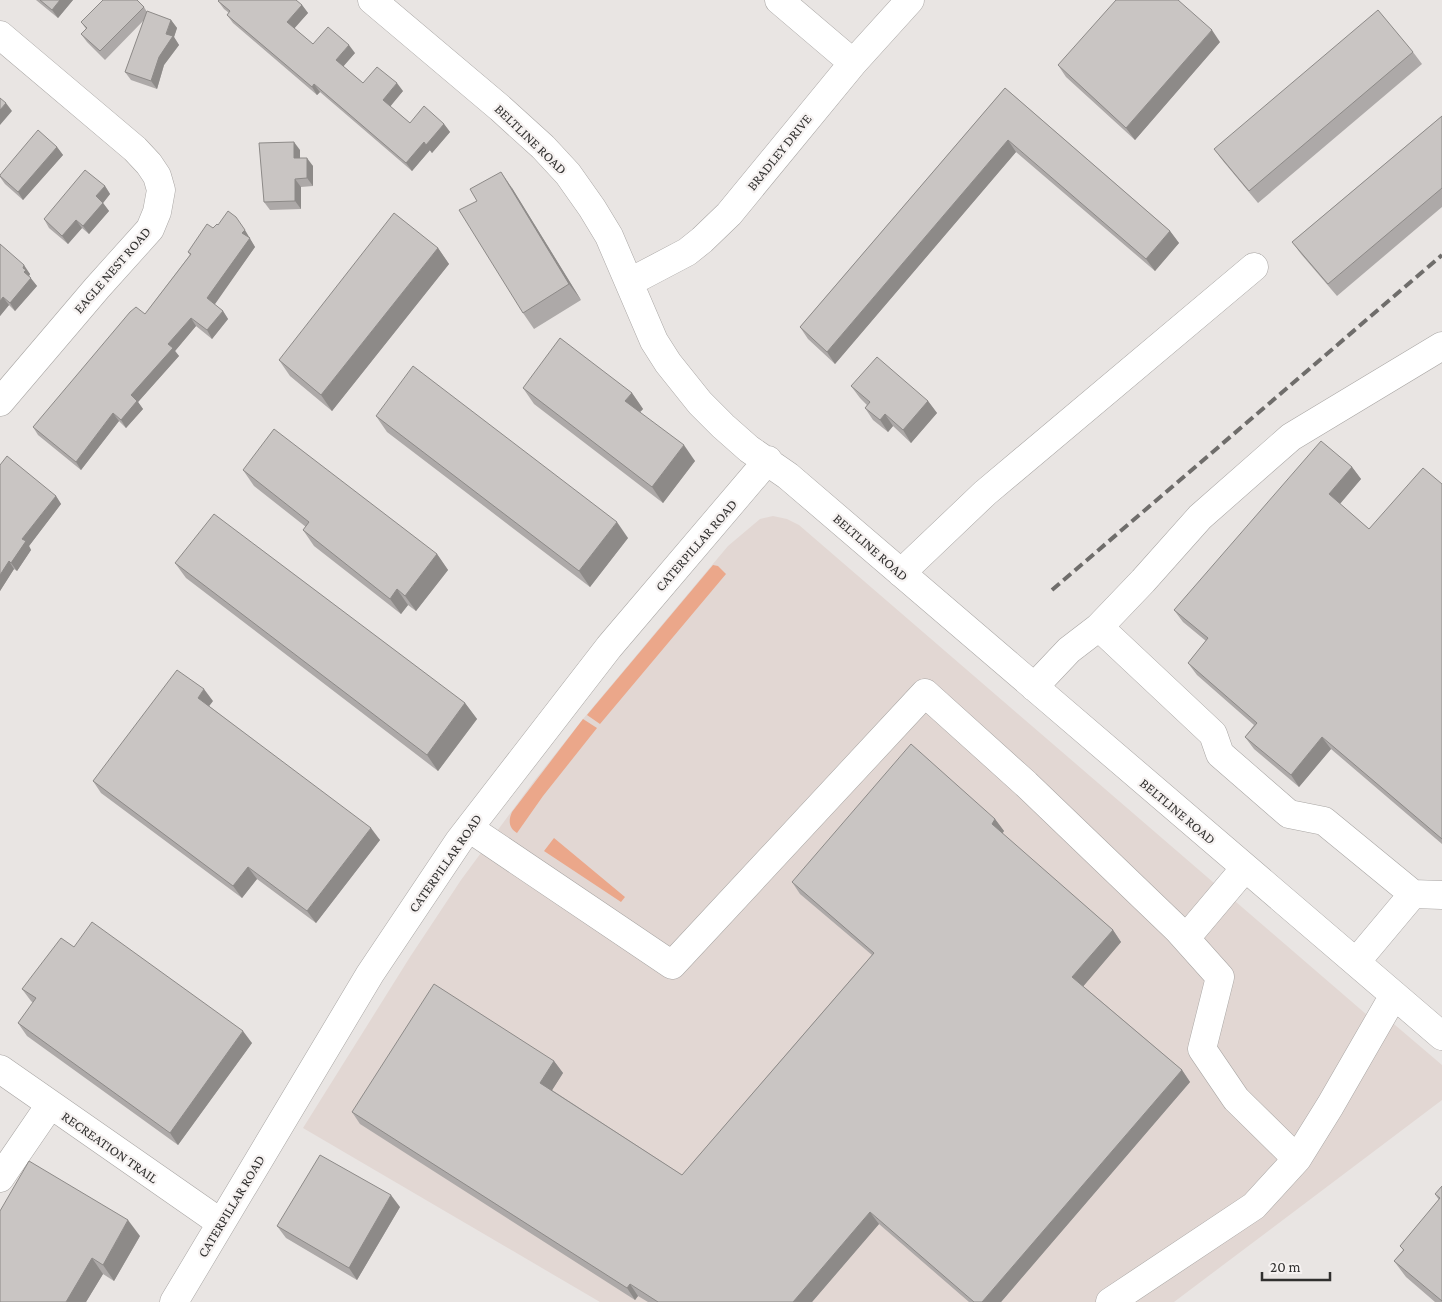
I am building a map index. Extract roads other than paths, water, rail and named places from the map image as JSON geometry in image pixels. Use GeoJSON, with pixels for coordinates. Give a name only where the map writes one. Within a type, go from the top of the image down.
{"type":"FeatureCollection","features":[{"type":"Feature","properties":{"kind":"street","name":"BELTLINE ROAD"},"geometry":{"type":"LineString","coordinates":[[372,0],[500,108],[550,154],[568,174],[609,236],[654,341],[668,363],[700,403],[750,448],[768,460],[901,572],[1442,1036]]}},
{"type":"Feature","properties":{"kind":"street"},"geometry":{"type":"LineString","coordinates":[[779,0],[853,63]]}},
{"type":"Feature","properties":{"kind":"street","name":"BRADLEY DRIVE"},"geometry":{"type":"LineString","coordinates":[[630,282],[687,252],[729,214],[853,63],[910,0]]}},
{"type":"Feature","properties":{"kind":"street","name":"EAGLE NEST ROAD"},"geometry":{"type":"LineString","coordinates":[[0,36],[135,149],[157,176],[162,190],[157,212],[150,229],[4,389]]}},
{"type":"Feature","properties":{"kind":"street"},"geometry":{"type":"LineString","coordinates":[[901,572],[985,493],[1254,267]]}},
{"type":"Feature","properties":{"kind":"street"},"geometry":{"type":"LineString","coordinates":[[1034,687],[1069,650],[1099,628],[1143,582],[1200,517],[1291,437],[1442,346]]}},
{"type":"Feature","properties":{"kind":"street","name":"CATERPILLAR ROAD"},"geometry":{"type":"LineString","coordinates":[[174,1302],[370,974],[469,828],[609,647],[768,460]]}},
{"type":"Feature","properties":{"kind":"street"},"geometry":{"type":"LineString","coordinates":[[1099,628],[1213,734],[1220,754],[1289,814],[1324,821],[1413,894],[1442,895]]}},
{"type":"Feature","properties":{"kind":"street"},"geometry":{"type":"LineString","coordinates":[[469,828],[672,965],[925,693],[1026,784],[1186,938],[1220,977],[1202,1049],[1236,1100],[1297,1159]]}},
{"type":"Feature","properties":{"kind":"street"},"geometry":{"type":"LineString","coordinates":[[1186,938],[1245,868]]}},
{"type":"Feature","properties":{"kind":"street"},"geometry":{"type":"LineString","coordinates":[[1356,962],[1413,894]]}},
{"type":"Feature","properties":{"kind":"street"},"geometry":{"type":"LineString","coordinates":[[1110,1302],[1254,1206],[1297,1159],[1394,995]]}},
{"type":"Feature","properties":{"kind":"street","name":"RECREATION TRAIL"},"geometry":{"type":"LineString","coordinates":[[0,1069],[221,1223]]}},
{"type":"Feature","properties":{"kind":"street"},"geometry":{"type":"LineString","coordinates":[[0,1178],[50,1104]]}},
{"type":"Feature","properties":{"kind":"railway"},"geometry":{"type":"LineString","coordinates":[[1052,590],[1442,255]]}}]}
